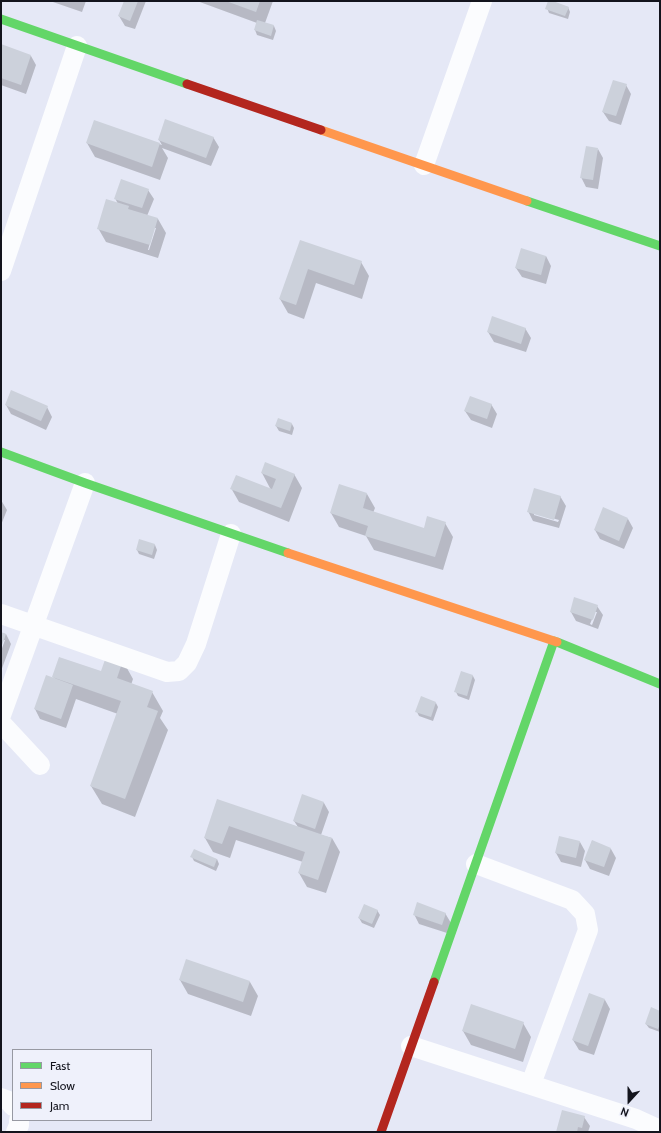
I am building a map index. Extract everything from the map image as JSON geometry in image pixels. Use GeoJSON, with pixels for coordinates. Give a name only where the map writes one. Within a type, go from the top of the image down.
{"type":"FeatureCollection","features":[{"type":"Feature","properties":{"kind":"street"},"geometry":{"type":"LineString","coordinates":[[424,165],[482,1]]}},
{"type":"Feature","properties":{"kind":"street"},"geometry":{"type":"LineString","coordinates":[[1,19],[424,165],[659,244]]}},
{"type":"Feature","properties":{"kind":"street"},"geometry":{"type":"LineString","coordinates":[[1,271],[77,46]]}},
{"type":"Feature","properties":{"kind":"street"},"geometry":{"type":"LineString","coordinates":[[1,452],[231,534],[554,641],[660,684]]}},
{"type":"Feature","properties":{"kind":"street"},"geometry":{"type":"LineString","coordinates":[[1,715],[85,483]]}},
{"type":"Feature","properties":{"kind":"street"},"geometry":{"type":"LineString","coordinates":[[1,614],[167,672],[179,671],[187,663],[196,644],[231,534]]}},
{"type":"Feature","properties":{"kind":"street"},"geometry":{"type":"LineString","coordinates":[[381,1132],[554,641]]}},
{"type":"Feature","properties":{"kind":"street"},"geometry":{"type":"LineString","coordinates":[[1,723],[40,765]]}},
{"type":"Feature","properties":{"kind":"street"},"geometry":{"type":"LineString","coordinates":[[476,864],[572,900],[585,914],[588,930],[531,1084]]}},
{"type":"Feature","properties":{"kind":"street"},"geometry":{"type":"LineString","coordinates":[[412,1046],[636,1119],[660,1130]]}},
{"type":"Feature","properties":{"kind":"street"},"geometry":{"type":"LineString","coordinates":[[1,1098],[9,1101],[12,1105]]}},
{"type":"Feature","properties":{"kind":"street"},"geometry":{"type":"LineString","coordinates":[[16,1132],[19,1121]]}},
{"type":"Feature","properties":{"kind":"building"},"geometry":{"type":"Polygon","coordinates":[[[124,1],[138,1],[130,21],[118,16],[124,1]]]}},
{"type":"Feature","properties":{"kind":"building"},"geometry":{"type":"Polygon","coordinates":[[[226,1],[260,1],[256,12],[226,1]]]}},
{"type":"Feature","properties":{"kind":"building"},"geometry":{"type":"Polygon","coordinates":[[[548,1],[553,1],[569,7],[565,16],[545,9],[548,1]]]}},
{"type":"Feature","properties":{"kind":"building"},"geometry":{"type":"Polygon","coordinates":[[[257,20],[274,25],[271,36],[254,30],[257,20]]]}},
{"type":"Feature","properties":{"kind":"building"},"geometry":{"type":"Polygon","coordinates":[[[1,44],[31,55],[21,85],[1,78],[1,44]]]}},
{"type":"Feature","properties":{"kind":"building"},"geometry":{"type":"Polygon","coordinates":[[[613,80],[627,84],[616,116],[602,112],[613,80]]]}},
{"type":"Feature","properties":{"kind":"building"},"geometry":{"type":"Polygon","coordinates":[[[165,119],[214,137],[206,158],[158,140],[165,119]]]}},
{"type":"Feature","properties":{"kind":"building"},"geometry":{"type":"Polygon","coordinates":[[[94,120],[160,143],[152,167],[86,143],[94,120]]]}},
{"type":"Feature","properties":{"kind":"building"},"geometry":{"type":"Polygon","coordinates":[[[586,146],[598,148],[593,180],[580,178],[586,146]]]}},
{"type":"Feature","properties":{"kind":"building"},"geometry":{"type":"Polygon","coordinates":[[[121,179],[149,189],[142,208],[114,199],[121,179]]]}},
{"type":"Feature","properties":{"kind":"building"},"geometry":{"type":"Polygon","coordinates":[[[106,199],[129,206],[128,209],[158,218],[150,245],[97,229],[106,199]]]}},
{"type":"Feature","properties":{"kind":"building"},"geometry":{"type":"Polygon","coordinates":[[[300,240],[362,261],[354,285],[308,269],[296,305],[279,299],[300,240]]]}},
{"type":"Feature","properties":{"kind":"building"},"geometry":{"type":"Polygon","coordinates":[[[521,248],[546,256],[541,275],[515,268],[521,248]]]}},
{"type":"Feature","properties":{"kind":"building"},"geometry":{"type":"Polygon","coordinates":[[[492,316],[526,328],[521,344],[487,332],[492,316]]]}},
{"type":"Feature","properties":{"kind":"building"},"geometry":{"type":"Polygon","coordinates":[[[11,390],[48,406],[41,421],[5,405],[11,390]]]}},
{"type":"Feature","properties":{"kind":"building"},"geometry":{"type":"Polygon","coordinates":[[[470,396],[492,404],[487,419],[464,411],[470,396]]]}},
{"type":"Feature","properties":{"kind":"building"},"geometry":{"type":"Polygon","coordinates":[[[278,418],[292,423],[290,431],[275,426],[278,418]]]}},
{"type":"Feature","properties":{"kind":"building"},"geometry":{"type":"Polygon","coordinates":[[[265,462],[295,474],[281,508],[230,489],[236,475],[272,489],[276,479],[261,473],[265,462]]]}},
{"type":"Feature","properties":{"kind":"building"},"geometry":{"type":"Polygon","coordinates":[[[339,484],[367,493],[363,508],[424,528],[427,516],[446,522],[435,557],[365,536],[368,526],[330,513],[339,484]]]}},
{"type":"Feature","properties":{"kind":"building"},"geometry":{"type":"Polygon","coordinates":[[[534,488],[561,496],[554,520],[527,512],[534,488]]]}},
{"type":"Feature","properties":{"kind":"building"},"geometry":{"type":"Polygon","coordinates":[[[603,507],[628,518],[619,541],[594,530],[603,507]]]}},
{"type":"Feature","properties":{"kind":"building"},"geometry":{"type":"Polygon","coordinates":[[[139,539],[155,544],[152,555],[136,550],[139,539]]]}},
{"type":"Feature","properties":{"kind":"building"},"geometry":{"type":"Polygon","coordinates":[[[574,597],[598,605],[593,620],[570,612],[574,597]]]}},
{"type":"Feature","properties":{"kind":"building"},"geometry":{"type":"Polygon","coordinates":[[[1,632],[6,634],[1,648],[1,632]]]}},
{"type":"Feature","properties":{"kind":"building"},"geometry":{"type":"Polygon","coordinates":[[[107,654],[123,660],[117,678],[153,691],[147,707],[158,711],[125,799],[90,786],[121,701],[52,677],[59,657],[101,671],[107,654]]]}},
{"type":"Feature","properties":{"kind":"building"},"geometry":{"type":"Polygon","coordinates":[[[461,671],[473,675],[467,696],[454,692],[461,671]]]}},
{"type":"Feature","properties":{"kind":"building"},"geometry":{"type":"Polygon","coordinates":[[[46,675],[73,685],[61,719],[34,709],[46,675]]]}},
{"type":"Feature","properties":{"kind":"building"},"geometry":{"type":"Polygon","coordinates":[[[421,696],[436,702],[431,717],[415,712],[421,696]]]}},
{"type":"Feature","properties":{"kind":"building"},"geometry":{"type":"Polygon","coordinates":[[[302,794],[324,802],[315,829],[293,821],[302,794]]]}},
{"type":"Feature","properties":{"kind":"building"},"geometry":{"type":"Polygon","coordinates":[[[217,799],[332,838],[318,880],[298,873],[305,852],[229,826],[222,844],[204,838],[217,799]]]}},
{"type":"Feature","properties":{"kind":"building"},"geometry":{"type":"Polygon","coordinates":[[[559,836],[580,841],[576,858],[555,853],[559,836]]]}},
{"type":"Feature","properties":{"kind":"building"},"geometry":{"type":"Polygon","coordinates":[[[592,840],[611,848],[604,867],[584,860],[592,840]]]}},
{"type":"Feature","properties":{"kind":"building"},"geometry":{"type":"Polygon","coordinates":[[[194,849],[217,859],[214,867],[190,857],[194,849]]]}},
{"type":"Feature","properties":{"kind":"building"},"geometry":{"type":"Polygon","coordinates":[[[417,902],[446,913],[442,925],[413,915],[417,902]]]}},
{"type":"Feature","properties":{"kind":"building"},"geometry":{"type":"Polygon","coordinates":[[[364,904],[378,910],[372,924],[358,918],[364,904]]]}},
{"type":"Feature","properties":{"kind":"building"},"geometry":{"type":"Polygon","coordinates":[[[186,959],[250,981],[243,1002],[179,980],[186,959]]]}},
{"type":"Feature","properties":{"kind":"building"},"geometry":{"type":"Polygon","coordinates":[[[589,993],[605,999],[588,1046],[572,1040],[589,993]]]}},
{"type":"Feature","properties":{"kind":"building"},"geometry":{"type":"Polygon","coordinates":[[[471,1004],[524,1022],[515,1049],[462,1031],[471,1004]]]}},
{"type":"Feature","properties":{"kind":"building"},"geometry":{"type":"Polygon","coordinates":[[[651,1007],[660,1011],[660,1024],[658,1029],[645,1024],[651,1007]]]}},
{"type":"Feature","properties":{"kind":"building"},"geometry":{"type":"Polygon","coordinates":[[[562,1110],[585,1116],[582,1128],[578,1127],[577,1132],[556,1132],[562,1110]]]}},
{"type":"Feature","properties":{"kind":"traffic: fast"},"geometry":{"type":"LineString","coordinates":[[1,19],[187,84]]}},
{"type":"Feature","properties":{"kind":"traffic: fast"},"geometry":{"type":"LineString","coordinates":[[527,201],[660,246]]}},
{"type":"Feature","properties":{"kind":"traffic: fast"},"geometry":{"type":"LineString","coordinates":[[1,452],[85,483],[288,553]]}},
{"type":"Feature","properties":{"kind":"traffic: fast"},"geometry":{"type":"LineString","coordinates":[[434,982],[554,641]]}},
{"type":"Feature","properties":{"kind":"traffic: fast"},"geometry":{"type":"LineString","coordinates":[[557,642],[660,684]]}},
{"type":"Feature","properties":{"kind":"traffic: slow"},"geometry":{"type":"LineString","coordinates":[[321,130],[527,201]]}},
{"type":"Feature","properties":{"kind":"traffic: slow"},"geometry":{"type":"LineString","coordinates":[[288,553],[557,642]]}},
{"type":"Feature","properties":{"kind":"traffic: jam"},"geometry":{"type":"LineString","coordinates":[[187,84],[321,130]]}},
{"type":"Feature","properties":{"kind":"traffic: jam"},"geometry":{"type":"LineString","coordinates":[[381,1132],[434,982]]}}]}
